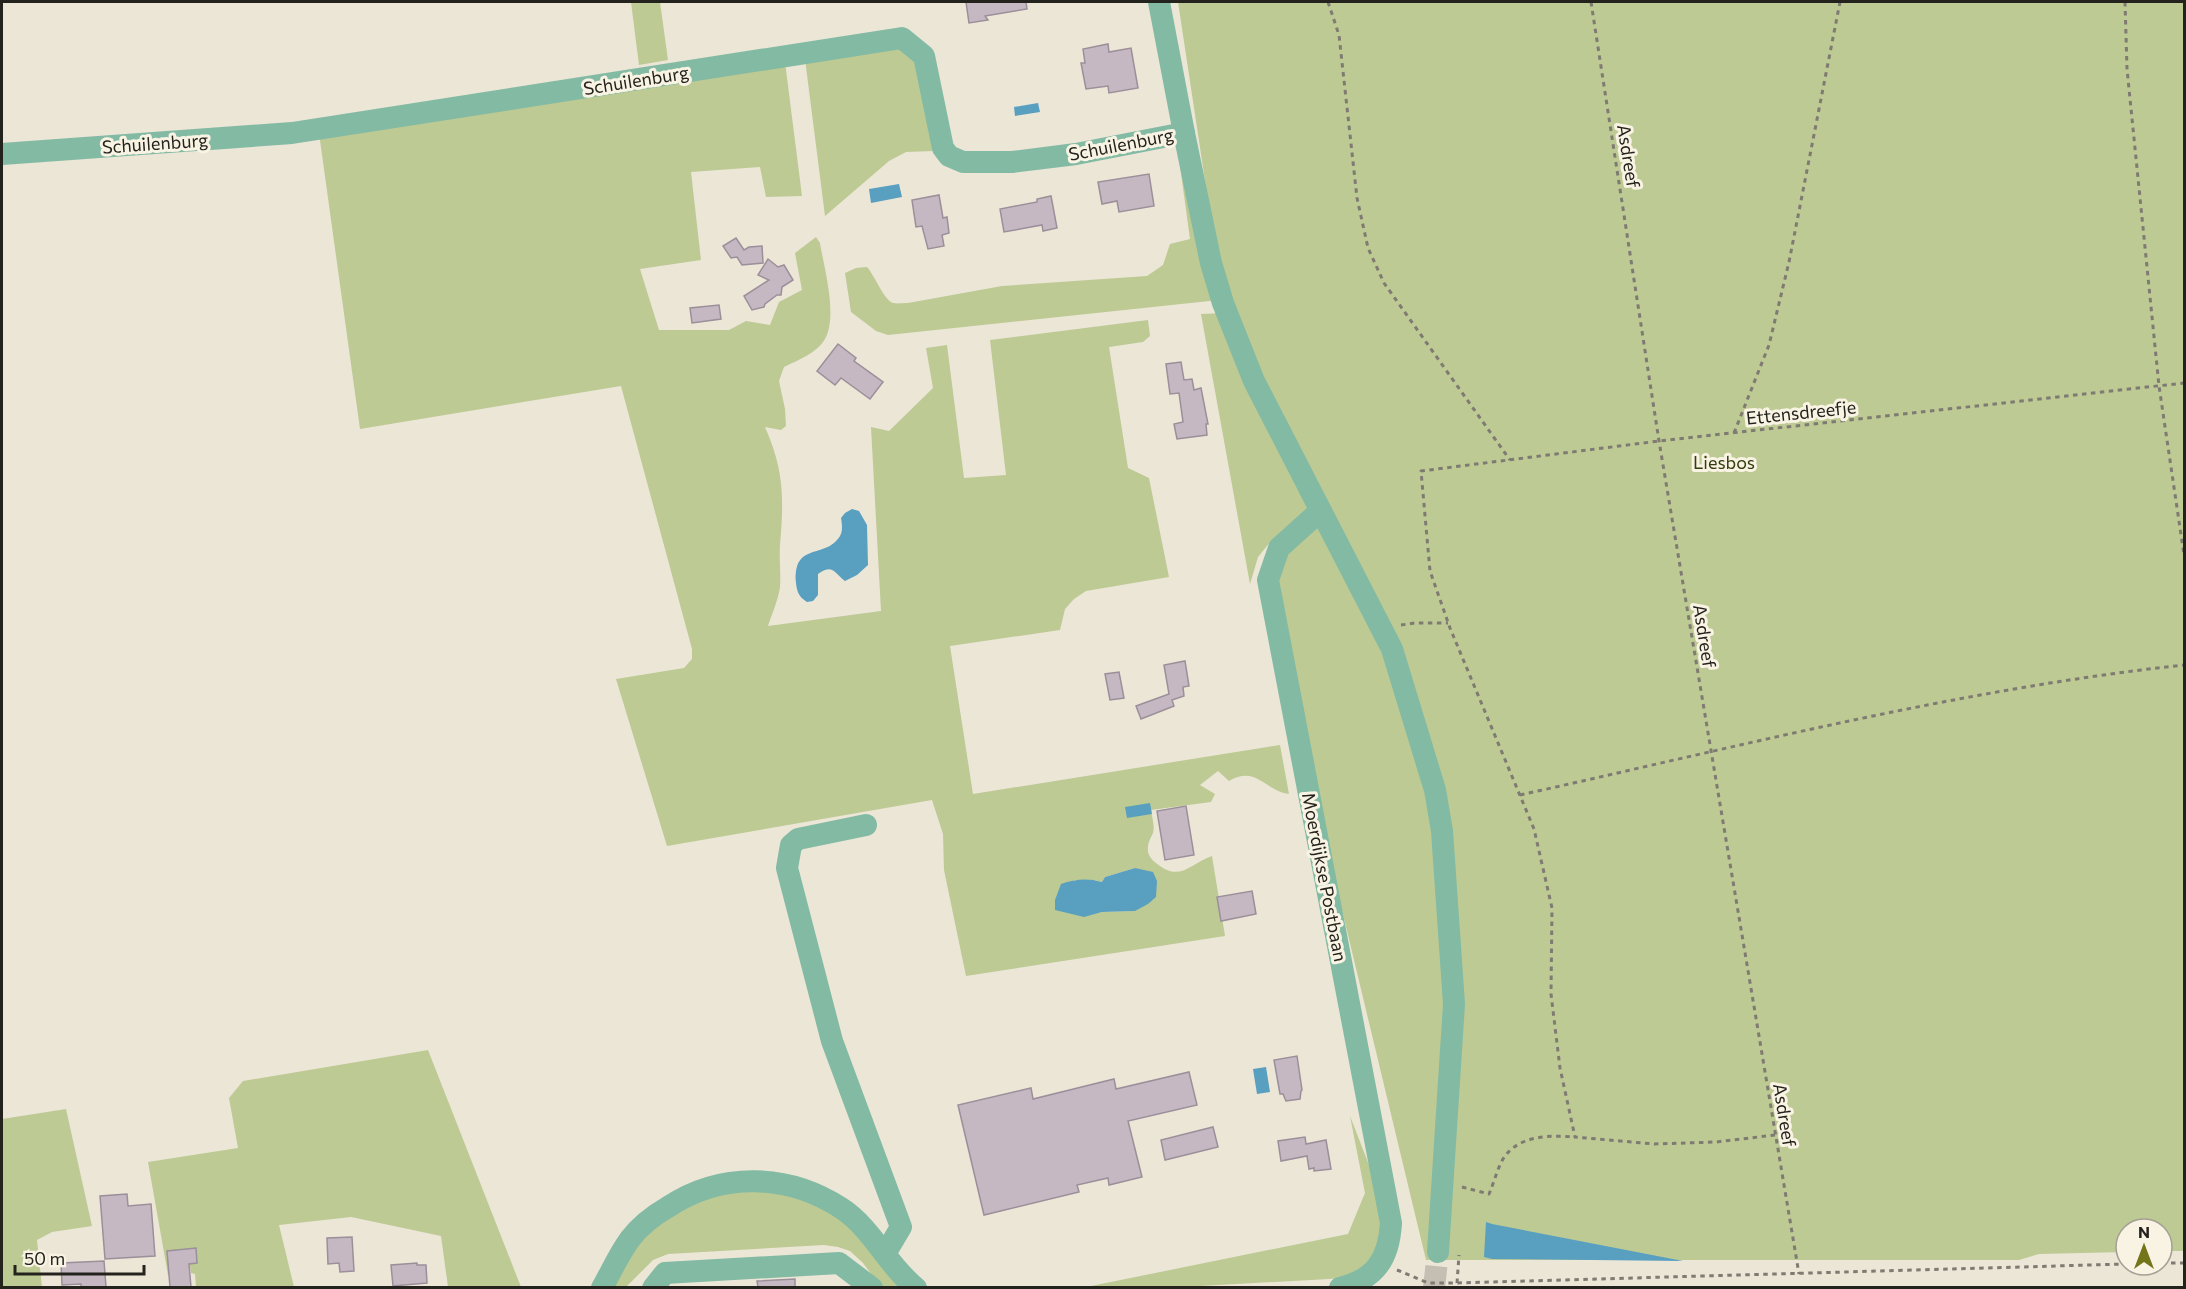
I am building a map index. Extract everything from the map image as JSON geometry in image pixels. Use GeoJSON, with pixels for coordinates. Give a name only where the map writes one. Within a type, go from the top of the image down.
{"type":"FeatureCollection","features":[{"type":"Feature","properties":{"kind":"street"},"geometry":{"type":"LineString","coordinates":[[1160,2],[1211,263],[1223,303],[1254,381],[1392,649],[1432,779],[1442,831],[1454,1004],[1438,1252]]}},
{"type":"Feature","properties":{"kind":"street","name":"Schuilenburg"},"geometry":{"type":"LineString","coordinates":[[2,154],[292,134],[902,38],[924,56],[943,148],[949,156],[963,162],[1012,162],[1065,155],[1184,133]]}},
{"type":"Feature","properties":{"kind":"street","name":"Moerdijkse Postbaan"},"geometry":{"type":"LineString","coordinates":[[1320,511],[1279,548],[1268,580],[1391,1223],[1390,1243],[1383,1261]]}},
{"type":"Feature","properties":{"kind":"street"},"geometry":{"type":"LineString","coordinates":[[866,825],[798,839],[791,845],[787,868],[832,1041],[901,1227],[885,1254]]}},
{"type":"Feature","properties":{"kind":"street"},"geometry":{"type":"LineString","coordinates":[[602,1287],[630,1239],[653,1216],[681,1198],[711,1186],[742,1180],[778,1182],[809,1191],[842,1209],[863,1227],[905,1279],[916,1287]]}},
{"type":"Feature","properties":{"kind":"street"},"geometry":{"type":"LineString","coordinates":[[1341,1287],[1365,1277],[1383,1261]]}},
{"type":"Feature","properties":{"kind":"street"},"geometry":{"type":"LineString","coordinates":[[653,1287],[665,1273],[839,1263],[872,1287]]}},
{"type":"Feature","properties":{"kind":"path"},"geometry":{"type":"LineString","coordinates":[[1328,2],[1339,35],[1357,198],[1368,248],[1384,283],[1510,460]]}},
{"type":"Feature","properties":{"kind":"path","name":"Asdreef"},"geometry":{"type":"LineString","coordinates":[[1591,2],[1659,441],[1799,1274]]}},
{"type":"Feature","properties":{"kind":"path"},"geometry":{"type":"LineString","coordinates":[[1734,433],[1769,345],[1789,262],[1840,2]]}},
{"type":"Feature","properties":{"kind":"path"},"geometry":{"type":"LineString","coordinates":[[2125,2],[2127,69],[2159,386],[2184,555]]}},
{"type":"Feature","properties":{"kind":"path","name":"Ettensdreefje"},"geometry":{"type":"LineString","coordinates":[[1449,623],[1430,571],[1421,471],[1659,441],[2184,383]]}},
{"type":"Feature","properties":{"kind":"path"},"geometry":{"type":"LineString","coordinates":[[1381,628],[1415,623],[1449,623],[1534,829],[1552,908],[1551,994],[1560,1068],[1575,1137]]}},
{"type":"Feature","properties":{"kind":"path"},"geometry":{"type":"LineString","coordinates":[[1520,795],[1930,703],[2115,672],[2184,665]]}},
{"type":"Feature","properties":{"kind":"path"},"geometry":{"type":"LineString","coordinates":[[1463,1188],[1489,1194],[1503,1160],[1513,1147],[1552,1135],[1653,1144],[1716,1142],[1774,1135]]}},
{"type":"Feature","properties":{"kind":"path"},"geometry":{"type":"LineString","coordinates":[[1383,1261],[1404,1274],[1428,1283],[2114,1264]]}},
{"type":"Feature","properties":{"kind":"green space"},"geometry":{"type":"Polygon","coordinates":[[[631,2],[660,2],[668,60],[639,65],[631,2]]]}},
{"type":"Feature","properties":{"kind":"green space","name":"Liesbos"},"geometry":{"type":"Polygon","coordinates":[[[1178,2],[2184,2],[2184,1251],[2174,1251],[2174,1217],[2114,1217],[2114,1252],[2039,1254],[2019,1260],[1426,1260],[1336,885],[1271,541],[1258,557],[1250,584],[1201,314],[1225,313],[1178,2]]]}},
{"type":"Feature","properties":{"kind":"green space"},"geometry":{"type":"Polygon","coordinates":[[[895,45],[914,49],[934,151],[906,152],[889,161],[825,216],[805,59],[895,45]]]}},
{"type":"Feature","properties":{"kind":"green space"},"geometry":{"type":"Polygon","coordinates":[[[785,62],[802,196],[766,197],[760,167],[691,172],[701,260],[640,269],[659,330],[729,330],[746,321],[770,325],[779,302],[802,290],[795,253],[816,237],[820,243],[829,291],[829,329],[822,344],[807,356],[784,367],[779,381],[786,426],[781,430],[765,427],[776,457],[782,498],[780,587],[768,626],[881,611],[871,427],[889,431],[933,388],[926,348],[947,345],[964,478],[1006,475],[990,340],[1148,320],[1150,336],[1143,342],[1109,347],[1128,468],[1149,478],[1169,577],[1086,591],[1065,609],[1060,630],[950,646],[973,794],[1280,745],[1289,794],[1254,777],[1238,777],[1229,781],[1218,771],[1200,785],[1215,794],[1211,802],[1151,810],[1154,831],[1148,843],[1148,850],[1156,863],[1164,869],[1178,872],[1212,856],[1225,936],[966,976],[944,870],[943,834],[932,800],[667,846],[616,679],[684,668],[692,659],[692,649],[621,386],[360,429],[319,133],[785,62]],[[1135,868],[1105,877],[1102,882],[1074,880],[1084,916],[1102,912],[1135,911],[1135,868]]]}},
{"type":"Feature","properties":{"kind":"green space"},"geometry":{"type":"Polygon","coordinates":[[[1176,137],[1219,300],[888,335],[876,331],[851,312],[845,273],[856,268],[867,267],[886,297],[893,303],[908,303],[1002,286],[1147,276],[1163,265],[1170,244],[1190,239],[1176,137]]]}},
{"type":"Feature","properties":{"kind":"green space"},"geometry":{"type":"Polygon","coordinates":[[[428,1050],[521,1287],[448,1287],[441,1236],[351,1217],[279,1225],[294,1287],[196,1287],[195,1274],[191,1273],[190,1265],[174,1265],[168,1275],[148,1162],[238,1148],[229,1098],[243,1081],[428,1050]]]}},
{"type":"Feature","properties":{"kind":"green space"},"geometry":{"type":"Polygon","coordinates":[[[66,1109],[92,1226],[52,1232],[37,1240],[42,1287],[2,1287],[2,1119],[66,1109]]]}},
{"type":"Feature","properties":{"kind":"green space"},"geometry":{"type":"Polygon","coordinates":[[[1350,1116],[1383,1201],[1385,1222],[1375,1259],[1343,1278],[1182,1287],[1081,1288],[1348,1234],[1365,1193],[1350,1116]]]}},
{"type":"Feature","properties":{"kind":"green space"},"geometry":{"type":"Polygon","coordinates":[[[753,1183],[829,1205],[909,1287],[881,1287],[863,1263],[850,1251],[824,1245],[668,1254],[653,1260],[626,1287],[610,1288],[634,1245],[680,1203],[753,1183]]]}},
{"type":"Feature","properties":{"kind":"water"},"geometry":{"type":"Polygon","coordinates":[[[1038,103],[1040,112],[1015,116],[1014,107],[1038,103]]]}},
{"type":"Feature","properties":{"kind":"water"},"geometry":{"type":"Polygon","coordinates":[[[899,184],[902,197],[871,203],[869,189],[899,184]]]}},
{"type":"Feature","properties":{"kind":"water"},"geometry":{"type":"Polygon","coordinates":[[[852,509],[859,511],[867,525],[868,565],[857,575],[845,581],[830,569],[818,574],[818,595],[813,601],[807,602],[800,596],[796,586],[796,570],[800,561],[805,556],[834,543],[842,532],[841,518],[852,509]]]}},
{"type":"Feature","properties":{"kind":"water"},"geometry":{"type":"Polygon","coordinates":[[[1150,803],[1152,814],[1127,818],[1125,807],[1150,803]]]}},
{"type":"Feature","properties":{"kind":"water"},"geometry":{"type":"Polygon","coordinates":[[[1135,868],[1153,872],[1157,881],[1156,897],[1135,911],[1102,912],[1084,917],[1055,910],[1055,900],[1061,884],[1082,880],[1102,882],[1105,877],[1135,868]]]}},
{"type":"Feature","properties":{"kind":"water"},"geometry":{"type":"Polygon","coordinates":[[[1266,1067],[1270,1092],[1257,1094],[1253,1069],[1266,1067]]]}},
{"type":"Feature","properties":{"kind":"water"},"geometry":{"type":"Polygon","coordinates":[[[1486,1222],[1683,1261],[1492,1259],[1484,1257],[1486,1222]]]}},
{"type":"Feature","properties":{"kind":"building"},"geometry":{"type":"Polygon","coordinates":[[[966,2],[1026,2],[1027,9],[985,16],[988,20],[969,23],[966,2]]]}},
{"type":"Feature","properties":{"kind":"building"},"geometry":{"type":"Polygon","coordinates":[[[1108,44],[1109,52],[1131,48],[1138,88],[1109,93],[1108,86],[1086,89],[1081,63],[1085,63],[1083,49],[1108,44]]]}},
{"type":"Feature","properties":{"kind":"building"},"geometry":{"type":"Polygon","coordinates":[[[1149,174],[1154,206],[1119,212],[1117,201],[1102,204],[1098,182],[1149,174]]]}},
{"type":"Feature","properties":{"kind":"building"},"geometry":{"type":"Polygon","coordinates":[[[939,195],[943,218],[947,217],[949,233],[942,235],[944,246],[928,249],[922,226],[916,227],[912,200],[939,195]]]}},
{"type":"Feature","properties":{"kind":"building"},"geometry":{"type":"Polygon","coordinates":[[[1051,196],[1057,228],[1043,231],[1042,225],[1004,232],[1000,209],[1037,202],[1037,199],[1051,196]]]}},
{"type":"Feature","properties":{"kind":"building"},"geometry":{"type":"Polygon","coordinates":[[[736,238],[744,250],[749,247],[762,246],[763,263],[742,265],[737,257],[731,258],[723,246],[736,238]]]}},
{"type":"Feature","properties":{"kind":"building"},"geometry":{"type":"Polygon","coordinates":[[[768,259],[778,267],[784,265],[793,280],[782,287],[781,295],[777,295],[764,307],[752,310],[744,296],[769,280],[758,275],[768,259]]]}},
{"type":"Feature","properties":{"kind":"building"},"geometry":{"type":"Polygon","coordinates":[[[719,305],[721,319],[692,323],[690,308],[719,305]]]}},
{"type":"Feature","properties":{"kind":"building"},"geometry":{"type":"Polygon","coordinates":[[[838,344],[856,358],[854,361],[883,382],[870,399],[841,378],[835,385],[817,371],[838,344]]]}},
{"type":"Feature","properties":{"kind":"building"},"geometry":{"type":"Polygon","coordinates":[[[1181,362],[1184,380],[1192,379],[1194,390],[1201,388],[1208,424],[1206,424],[1207,435],[1177,439],[1174,424],[1183,422],[1179,393],[1170,394],[1166,364],[1181,362]]]}},
{"type":"Feature","properties":{"kind":"building"},"geometry":{"type":"Polygon","coordinates":[[[1185,661],[1189,686],[1183,687],[1184,696],[1172,700],[1174,706],[1141,719],[1136,706],[1169,694],[1164,665],[1185,661]]]}},
{"type":"Feature","properties":{"kind":"building"},"geometry":{"type":"Polygon","coordinates":[[[1119,672],[1124,698],[1110,700],[1105,674],[1119,672]]]}},
{"type":"Feature","properties":{"kind":"building"},"geometry":{"type":"Polygon","coordinates":[[[1186,806],[1194,855],[1165,860],[1157,811],[1186,806]]]}},
{"type":"Feature","properties":{"kind":"building"},"geometry":{"type":"Polygon","coordinates":[[[1252,891],[1256,914],[1221,921],[1217,897],[1252,891]]]}},
{"type":"Feature","properties":{"kind":"building"},"geometry":{"type":"Polygon","coordinates":[[[1297,1056],[1302,1090],[1300,1099],[1286,1101],[1283,1094],[1280,1094],[1274,1060],[1297,1056]]]}},
{"type":"Feature","properties":{"kind":"building"},"geometry":{"type":"Polygon","coordinates":[[[1189,1072],[1197,1105],[1128,1121],[1142,1177],[1109,1185],[1108,1178],[1077,1185],[1079,1192],[984,1215],[958,1105],[1031,1088],[1033,1099],[1114,1079],[1116,1089],[1189,1072]]]}},
{"type":"Feature","properties":{"kind":"building"},"geometry":{"type":"Polygon","coordinates":[[[1213,1127],[1218,1147],[1165,1160],[1161,1140],[1213,1127]]]}},
{"type":"Feature","properties":{"kind":"building"},"geometry":{"type":"Polygon","coordinates":[[[1305,1137],[1306,1144],[1326,1140],[1331,1169],[1314,1171],[1314,1168],[1309,1169],[1307,1156],[1281,1161],[1278,1141],[1305,1137]]]}},
{"type":"Feature","properties":{"kind":"building"},"geometry":{"type":"Polygon","coordinates":[[[127,1194],[128,1206],[151,1204],[155,1256],[105,1259],[100,1196],[127,1194]]]}},
{"type":"Feature","properties":{"kind":"building"},"geometry":{"type":"Polygon","coordinates":[[[352,1237],[354,1271],[340,1272],[339,1263],[328,1264],[327,1238],[352,1237]]]}},
{"type":"Feature","properties":{"kind":"building"},"geometry":{"type":"Polygon","coordinates":[[[196,1248],[197,1263],[189,1264],[191,1287],[170,1287],[167,1251],[196,1248]]]}},
{"type":"Feature","properties":{"kind":"building"},"geometry":{"type":"Polygon","coordinates":[[[104,1261],[106,1287],[81,1287],[81,1284],[62,1285],[61,1263],[104,1261]]]}},
{"type":"Feature","properties":{"kind":"building"},"geometry":{"type":"Polygon","coordinates":[[[417,1263],[417,1265],[426,1265],[427,1283],[393,1286],[391,1265],[417,1263]]]}},
{"type":"Feature","properties":{"kind":"building"},"geometry":{"type":"Polygon","coordinates":[[[795,1279],[795,1287],[758,1287],[757,1281],[795,1279]]]}},
{"type":"Feature","properties":{"kind":"tunnel"},"geometry":{"type":"LineString","coordinates":[[1434,1288],[1438,1252]]}}]}
